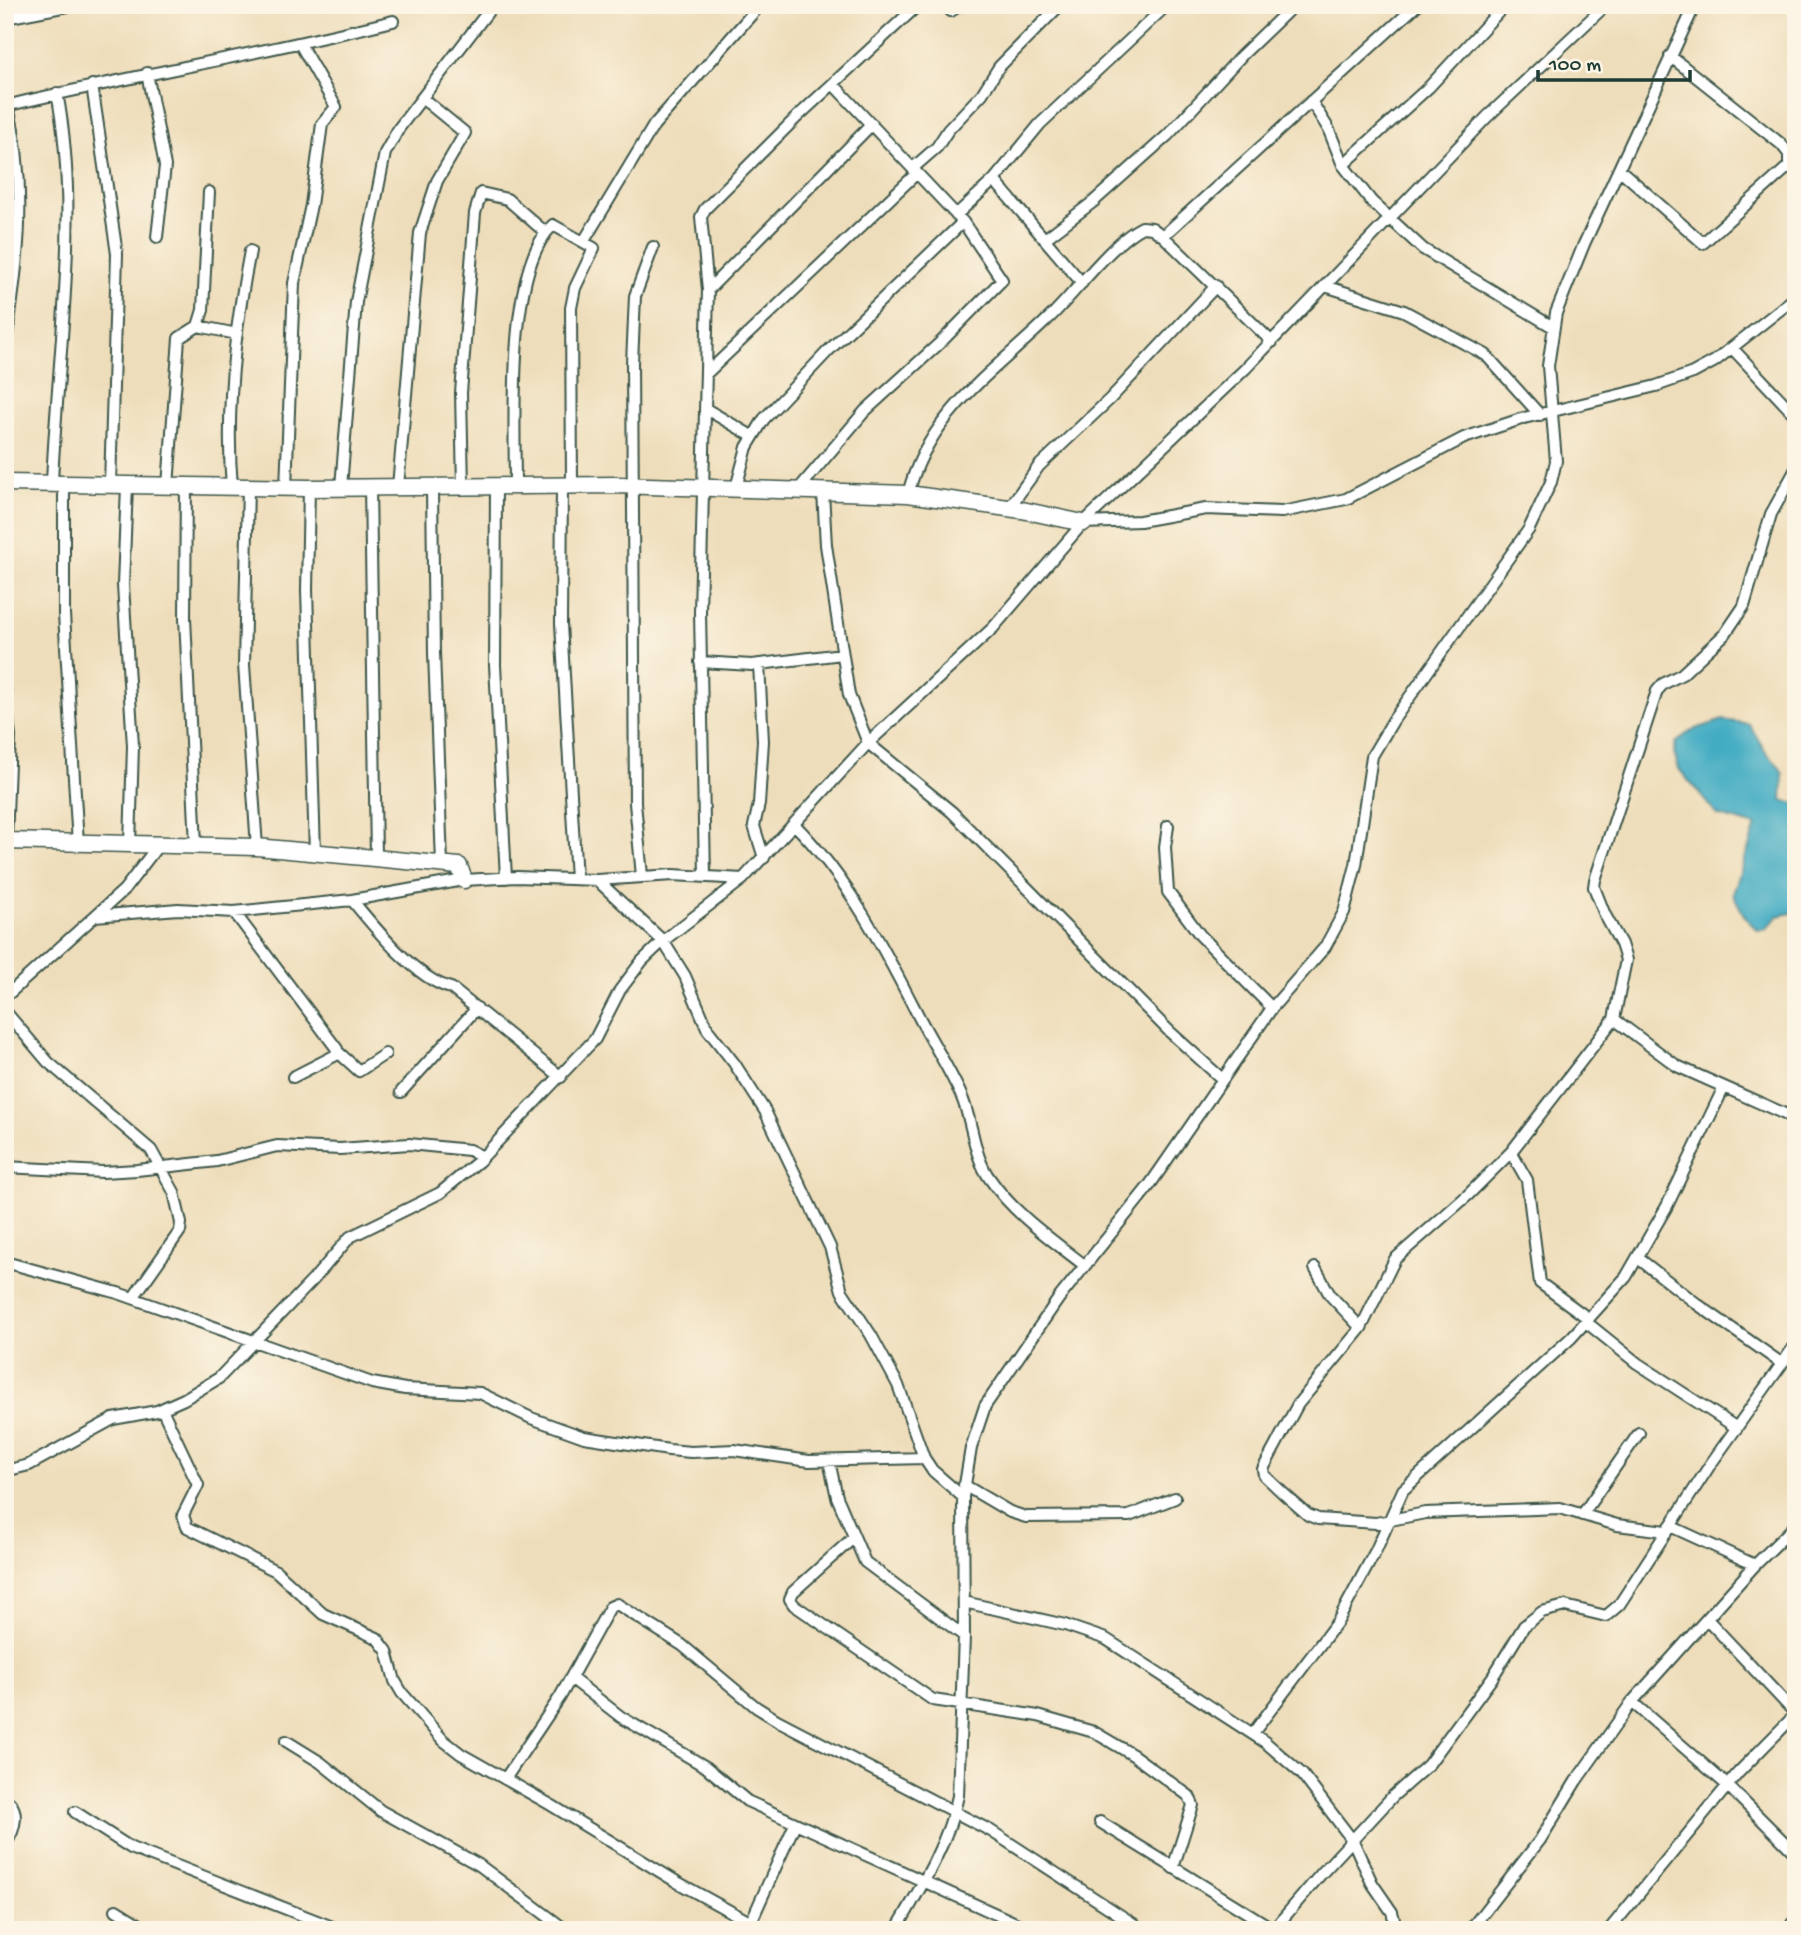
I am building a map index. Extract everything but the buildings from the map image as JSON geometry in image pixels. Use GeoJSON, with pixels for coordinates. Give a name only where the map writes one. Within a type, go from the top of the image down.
{"type":"FeatureCollection","features":[{"type":"Feature","properties":{"kind":"street"},"geometry":{"type":"LineString","coordinates":[[5,18],[73,5]]}},
{"type":"Feature","properties":{"kind":"street"},"geometry":{"type":"LineString","coordinates":[[341,487],[356,302],[382,167],[390,142],[493,5]]}},
{"type":"Feature","properties":{"kind":"street"},"geometry":{"type":"LineString","coordinates":[[584,240],[654,125],[760,5]]}},
{"type":"Feature","properties":{"kind":"street"},"geometry":{"type":"LineString","coordinates":[[705,876],[700,662],[708,290],[701,228],[705,209],[832,83],[918,5]]}},
{"type":"Feature","properties":{"kind":"street"},"geometry":{"type":"LineString","coordinates":[[945,5],[951,12],[960,5]]}},
{"type":"Feature","properties":{"kind":"street"},"geometry":{"type":"LineString","coordinates":[[706,374],[915,171],[982,94],[999,67],[1060,5]]}},
{"type":"Feature","properties":{"kind":"street"},"geometry":{"type":"LineString","coordinates":[[736,488],[752,436],[773,408],[960,218],[1040,124],[1167,5]]}},
{"type":"Feature","properties":{"kind":"street"},"geometry":{"type":"LineString","coordinates":[[1046,238],[1093,202],[1168,135],[1241,55],[1294,5]]}},
{"type":"Feature","properties":{"kind":"street"},"geometry":{"type":"LineString","coordinates":[[1163,236],[1417,5]]}},
{"type":"Feature","properties":{"kind":"street"},"geometry":{"type":"LineString","coordinates":[[1343,165],[1429,87],[1505,5]]}},
{"type":"Feature","properties":{"kind":"street"},"geometry":{"type":"LineString","coordinates":[[5,1471],[29,1465],[113,1419],[162,1409],[219,1378],[350,1237],[440,1193],[483,1157],[596,1039],[627,980],[663,941],[743,879],[869,743],[993,628],[1083,523],[1272,342],[1486,117],[1606,5]]}},
{"type":"Feature","properties":{"kind":"street"},"geometry":{"type":"LineString","coordinates":[[896,1930],[924,1882],[954,1814],[958,1797],[964,1636],[964,1491],[971,1448],[985,1406],[1084,1265],[1149,1186],[1272,1008],[1325,947],[1345,912],[1356,865],[1372,756],[1381,739],[1502,571],[1543,504],[1556,461],[1548,366],[1553,327],[1584,244],[1695,5]]}},
{"type":"Feature","properties":{"kind":"street"},"geometry":{"type":"LineString","coordinates":[[5,348],[16,293],[21,179],[16,141],[6,106],[147,73],[300,44],[393,21]]}},
{"type":"Feature","properties":{"kind":"street"},"geometry":{"type":"LineString","coordinates":[[286,488],[292,313],[297,259],[311,205],[322,124],[336,107],[300,44]]}},
{"type":"Feature","properties":{"kind":"street"},"geometry":{"type":"LineString","coordinates":[[1619,169],[1703,243],[1789,166],[1789,154],[1781,144],[1670,56]]}},
{"type":"Feature","properties":{"kind":"street"},"geometry":{"type":"LineString","coordinates":[[147,73],[166,166],[158,237]]}},
{"type":"Feature","properties":{"kind":"street"},"geometry":{"type":"LineString","coordinates":[[797,490],[865,411],[942,341],[1002,280],[960,218],[832,83]]}},
{"type":"Feature","properties":{"kind":"street"},"geometry":{"type":"LineString","coordinates":[[92,85],[117,254],[110,485]]}},
{"type":"Feature","properties":{"kind":"street"},"geometry":{"type":"LineString","coordinates":[[57,93],[66,145],[58,483],[78,844]]}},
{"type":"Feature","properties":{"kind":"street"},"geometry":{"type":"LineString","coordinates":[[398,487],[420,233],[437,181],[465,133],[422,98]]}},
{"type":"Feature","properties":{"kind":"street"},"geometry":{"type":"LineString","coordinates":[[1311,101],[1328,128],[1343,165],[1355,184],[1389,218],[1423,249],[1553,327]]}},
{"type":"Feature","properties":{"kind":"street"},"geometry":{"type":"LineString","coordinates":[[708,290],[872,124]]}},
{"type":"Feature","properties":{"kind":"street"},"geometry":{"type":"LineString","coordinates":[[994,180],[1082,283]]}},
{"type":"Feature","properties":{"kind":"street"},"geometry":{"type":"LineString","coordinates":[[198,326],[203,310],[209,192]]}},
{"type":"Feature","properties":{"kind":"street"},"geometry":{"type":"LineString","coordinates":[[463,488],[464,340],[475,213],[481,193],[507,199],[546,233]]}},
{"type":"Feature","properties":{"kind":"street"},"geometry":{"type":"LineString","coordinates":[[514,486],[515,385],[520,313],[530,266],[546,233],[553,225],[594,248],[575,288],[571,309],[561,645],[576,878]]}},
{"type":"Feature","properties":{"kind":"street"},"geometry":{"type":"LineString","coordinates":[[908,494],[925,446],[952,410],[1137,229],[1147,226],[1163,236],[1272,342]]}},
{"type":"Feature","properties":{"kind":"street"},"geometry":{"type":"LineString","coordinates":[[642,876],[635,803],[632,486],[634,305],[637,286],[653,247]]}},
{"type":"Feature","properties":{"kind":"street"},"geometry":{"type":"LineString","coordinates":[[250,251],[237,334],[229,432],[240,487],[244,665],[257,847]]}},
{"type":"Feature","properties":{"kind":"street"},"geometry":{"type":"LineString","coordinates":[[1009,508],[1039,466],[1101,408],[1216,286]]}},
{"type":"Feature","properties":{"kind":"street"},"geometry":{"type":"LineString","coordinates":[[1325,286],[1404,311],[1486,355],[1541,415]]}},
{"type":"Feature","properties":{"kind":"street"},"geometry":{"type":"LineString","coordinates":[[5,483],[286,488],[567,485],[908,494],[1009,508],[1083,523],[1140,521],[1206,509],[1282,512],[1324,505],[1368,490],[1464,438],[1693,373],[1732,348],[1796,297]]}},
{"type":"Feature","properties":{"kind":"street"},"geometry":{"type":"LineString","coordinates":[[168,486],[178,342],[182,334],[198,326],[237,334]]}},
{"type":"Feature","properties":{"kind":"street"},"geometry":{"type":"LineString","coordinates":[[1732,348],[1796,416]]}},
{"type":"Feature","properties":{"kind":"street"},"geometry":{"type":"LineString","coordinates":[[706,409],[752,436]]}},
{"type":"Feature","properties":{"kind":"street"},"geometry":{"type":"LineString","coordinates":[[1755,1565],[1668,1528],[1617,1525],[1560,1508],[1425,1513],[1389,1521],[1312,1518],[1264,1475],[1262,1469],[1298,1404],[1361,1328],[1395,1259],[1468,1195],[1511,1152],[1599,1043],[1614,1019],[1626,960],[1594,887],[1644,725],[1660,687],[1682,674],[1737,619],[1744,606],[1771,514],[1796,468]]}},
{"type":"Feature","properties":{"kind":"street"},"geometry":{"type":"LineString","coordinates":[[127,486],[123,573],[133,746],[130,845]]}},
{"type":"Feature","properties":{"kind":"street"},"geometry":{"type":"LineString","coordinates":[[186,486],[185,618],[196,845]]}},
{"type":"Feature","properties":{"kind":"street"},"geometry":{"type":"LineString","coordinates":[[496,486],[495,665],[506,878]]}},
{"type":"Feature","properties":{"kind":"street"},"geometry":{"type":"LineString","coordinates":[[370,487],[376,856]]}},
{"type":"Feature","properties":{"kind":"street"},"geometry":{"type":"LineString","coordinates":[[432,487],[434,653],[443,863]]}},
{"type":"Feature","properties":{"kind":"street"},"geometry":{"type":"LineString","coordinates":[[309,488],[307,590],[315,853]]}},
{"type":"Feature","properties":{"kind":"street"},"geometry":{"type":"LineString","coordinates":[[822,492],[823,521],[851,704],[869,743],[953,812],[1170,1032],[1221,1079]]}},
{"type":"Feature","properties":{"kind":"street"},"geometry":{"type":"LineString","coordinates":[[700,662],[759,664],[842,654]]}},
{"type":"Feature","properties":{"kind":"street"},"geometry":{"type":"LineString","coordinates":[[759,664],[763,741],[760,804],[754,827],[764,858]]}},
{"type":"Feature","properties":{"kind":"street"},"geometry":{"type":"LineString","coordinates":[[5,687],[10,737],[6,841],[130,845],[160,843],[376,856],[459,866],[464,880]]}},
{"type":"Feature","properties":{"kind":"street"},"geometry":{"type":"LineString","coordinates":[[794,824],[833,868],[887,955],[961,1095],[976,1138],[979,1159],[989,1178],[1007,1201],[1084,1265]]}},
{"type":"Feature","properties":{"kind":"street"},"geometry":{"type":"LineString","coordinates":[[1168,826],[1168,892],[1200,935],[1272,1008]]}},
{"type":"Feature","properties":{"kind":"street"},"geometry":{"type":"LineString","coordinates":[[5,997],[130,883],[160,843]]}},
{"type":"Feature","properties":{"kind":"street"},"geometry":{"type":"LineString","coordinates":[[95,916],[178,909],[234,912],[352,900],[464,880],[597,880],[642,876],[743,879]]}},
{"type":"Feature","properties":{"kind":"street"},"geometry":{"type":"LineString","coordinates":[[597,880],[663,941],[685,975],[708,1030],[734,1063],[765,1111],[826,1237],[842,1291],[871,1335],[898,1385],[924,1458],[932,1470],[964,1491],[1026,1517],[1129,1516],[1175,1498]]}},
{"type":"Feature","properties":{"kind":"street"},"geometry":{"type":"LineString","coordinates":[[352,900],[422,973],[441,985],[452,988],[561,1077]]}},
{"type":"Feature","properties":{"kind":"street"},"geometry":{"type":"LineString","coordinates":[[234,912],[338,1052],[359,1071],[386,1054]]}},
{"type":"Feature","properties":{"kind":"street"},"geometry":{"type":"LineString","coordinates":[[401,1092],[477,1008]]}},
{"type":"Feature","properties":{"kind":"street"},"geometry":{"type":"LineString","coordinates":[[5,1012],[48,1062],[152,1150],[163,1167],[174,1192],[181,1223],[169,1248],[133,1298]]}},
{"type":"Feature","properties":{"kind":"street"},"geometry":{"type":"LineString","coordinates":[[1614,1019],[1666,1059],[1796,1119]]}},
{"type":"Feature","properties":{"kind":"street"},"geometry":{"type":"LineString","coordinates":[[293,1077],[338,1052]]}},
{"type":"Feature","properties":{"kind":"street"},"geometry":{"type":"LineString","coordinates":[[1253,1733],[1338,1621],[1403,1490],[1588,1321],[1615,1292],[1638,1258],[1724,1087]]}},
{"type":"Feature","properties":{"kind":"street"},"geometry":{"type":"LineString","coordinates":[[5,1167],[103,1172],[217,1161],[277,1146],[340,1149],[409,1144],[469,1150],[483,1157]]}},
{"type":"Feature","properties":{"kind":"street"},"geometry":{"type":"LineString","coordinates":[[1511,1152],[1527,1180],[1540,1283],[1637,1363],[1737,1428]]}},
{"type":"Feature","properties":{"kind":"street"},"geometry":{"type":"LineString","coordinates":[[1638,1258],[1697,1304],[1781,1363]]}},
{"type":"Feature","properties":{"kind":"street"},"geometry":{"type":"LineString","coordinates":[[5,1275],[7,1262],[133,1298],[372,1383],[405,1389],[480,1393],[531,1418],[584,1437],[691,1452],[734,1450],[780,1458],[830,1461],[924,1458]]}},
{"type":"Feature","properties":{"kind":"street"},"geometry":{"type":"LineString","coordinates":[[1315,1268],[1336,1303],[1361,1328]]}},
{"type":"Feature","properties":{"kind":"street"},"geometry":{"type":"LineString","coordinates":[[1100,1822],[1275,1929],[1399,1790],[1428,1765],[1492,1678],[1524,1626],[1534,1616],[1553,1607],[1565,1606],[1606,1616],[1612,1612],[1642,1573],[1668,1528],[1796,1343]]}},
{"type":"Feature","properties":{"kind":"street"},"geometry":{"type":"LineString","coordinates":[[162,1409],[198,1485],[183,1515],[187,1527],[276,1571],[323,1614],[377,1638],[387,1651],[395,1681],[413,1707],[452,1747],[677,1882],[764,1930]]}},
{"type":"Feature","properties":{"kind":"street"},"geometry":{"type":"LineString","coordinates":[[1582,1515],[1639,1433]]}},
{"type":"Feature","properties":{"kind":"street"},"geometry":{"type":"LineString","coordinates":[[830,1461],[837,1497],[865,1562],[964,1636]]}},
{"type":"Feature","properties":{"kind":"street"},"geometry":{"type":"LineString","coordinates":[[1470,1930],[1540,1840],[1576,1781],[1632,1702],[1755,1565],[1796,1525]]}},
{"type":"Feature","properties":{"kind":"street"},"geometry":{"type":"LineString","coordinates":[[853,1538],[793,1592],[790,1599],[794,1605],[933,1700],[1038,1716],[1094,1732],[1133,1755],[1189,1796],[1193,1805],[1192,1816],[1173,1868]]}},
{"type":"Feature","properties":{"kind":"street"},"geometry":{"type":"LineString","coordinates":[[964,1602],[1065,1625],[1106,1639],[1253,1733],[1302,1774],[1353,1841],[1372,1883],[1392,1912],[1397,1930]]}},
{"type":"Feature","properties":{"kind":"street"},"geometry":{"type":"LineString","coordinates":[[505,1779],[571,1678],[610,1607],[617,1604],[682,1645],[756,1707],[1019,1847],[1143,1930]]}},
{"type":"Feature","properties":{"kind":"street"},"geometry":{"type":"LineString","coordinates":[[1609,1930],[1728,1786],[1796,1714],[1707,1619]]}},
{"type":"Feature","properties":{"kind":"street"},"geometry":{"type":"LineString","coordinates":[[571,1678],[621,1717],[706,1767],[747,1801],[1031,1930]]}},
{"type":"Feature","properties":{"kind":"street"},"geometry":{"type":"LineString","coordinates":[[1632,1702],[1728,1786],[1796,1854]]}},
{"type":"Feature","properties":{"kind":"street"},"geometry":{"type":"LineString","coordinates":[[286,1741],[320,1762],[381,1811],[480,1865],[566,1930]]}},
{"type":"Feature","properties":{"kind":"street"},"geometry":{"type":"LineString","coordinates":[[5,1799],[11,1804],[15,1821],[13,1832],[5,1844]]}},
{"type":"Feature","properties":{"kind":"street"},"geometry":{"type":"LineString","coordinates":[[75,1812],[131,1848],[340,1930]]}},
{"type":"Feature","properties":{"kind":"street"},"geometry":{"type":"LineString","coordinates":[[751,1922],[795,1824]]}},
{"type":"Feature","properties":{"kind":"street"},"geometry":{"type":"LineString","coordinates":[[116,1910],[148,1930]]}},
{"type":"Feature","properties":{"kind":"street"},"geometry":{"type":"LineString","coordinates":[[1787,1930],[1796,1919]]}},
{"type":"Feature","properties":{"kind":"water"},"geometry":{"type":"Polygon","coordinates":[[[1723,720],[1749,724],[1783,774],[1782,800],[1796,804],[1796,912],[1778,916],[1766,929],[1757,930],[1745,917],[1733,894],[1756,826],[1717,815],[1679,769],[1674,752],[1676,743],[1690,731],[1723,720]]]}}]}
